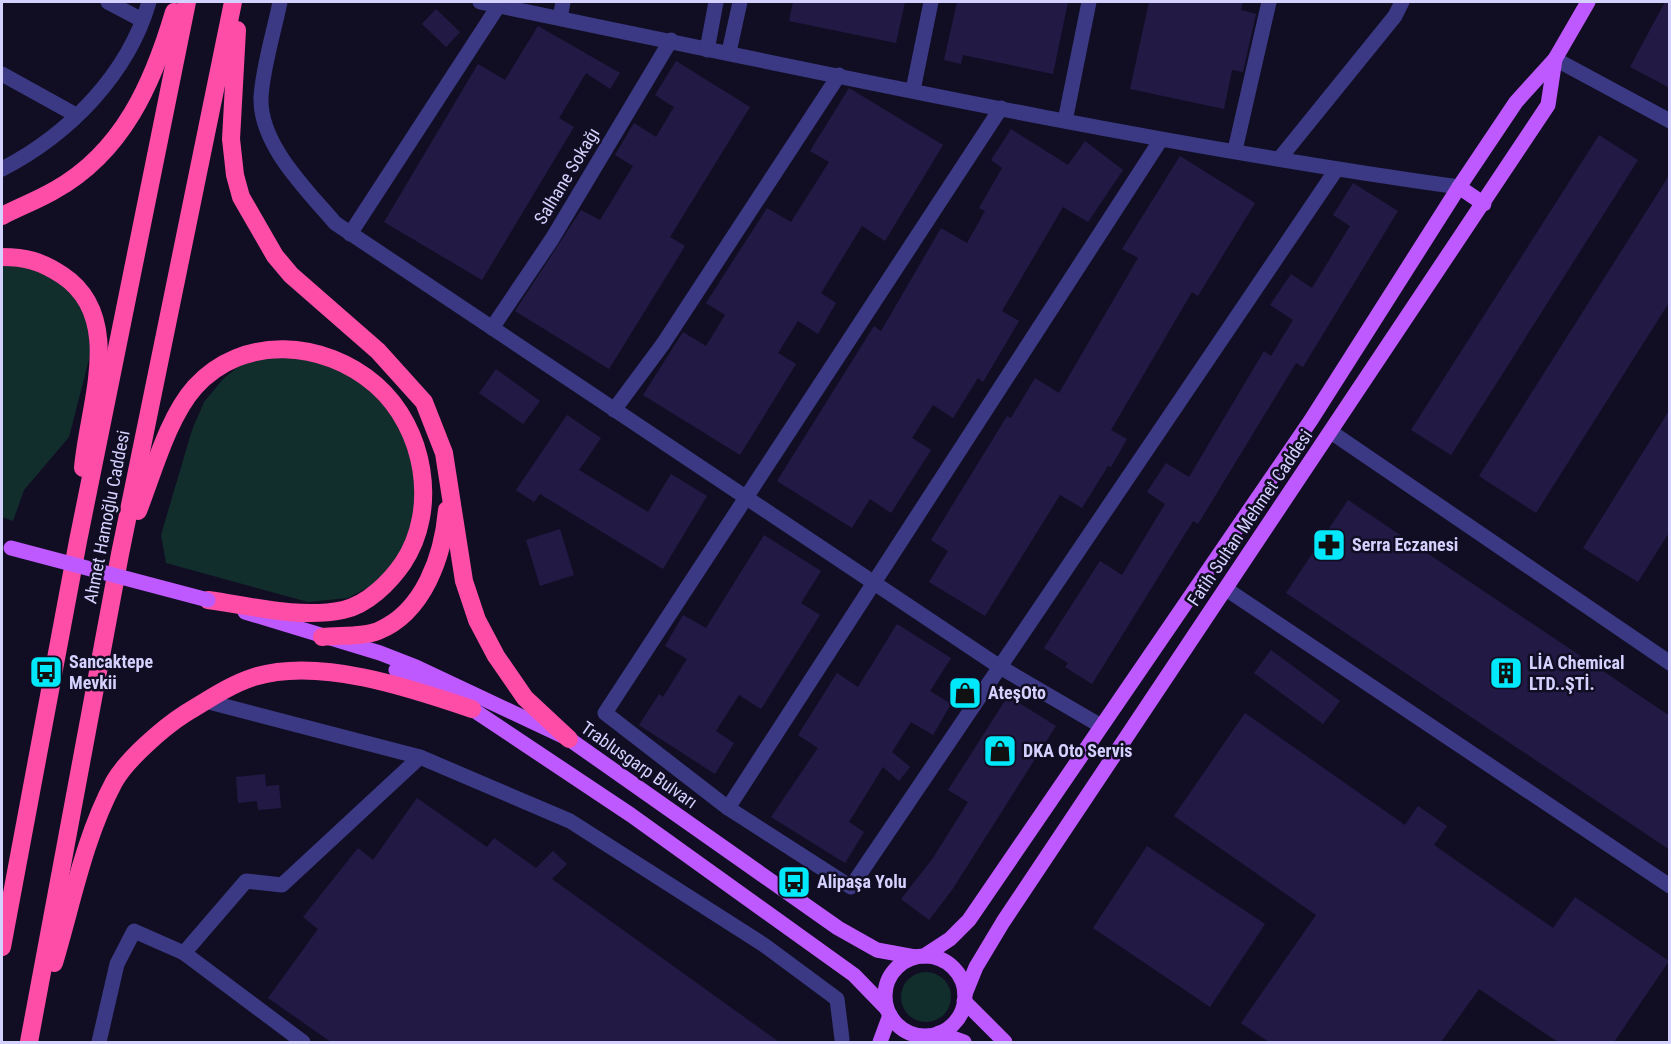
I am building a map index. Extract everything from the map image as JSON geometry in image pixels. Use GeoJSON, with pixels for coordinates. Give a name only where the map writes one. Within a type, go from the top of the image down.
{"type":"FeatureCollection","features":[{"type":"Feature","properties":{"kind":"highway"},"geometry":{"type":"LineString","coordinates":[[2,216],[56,190],[80,174],[106,150],[124,128],[146,91],[177,2]]}},
{"type":"Feature","properties":{"kind":"highway","name":"Ahmet Hamoğlu Caddesi"},"geometry":{"type":"LineString","coordinates":[[2,947],[78,541],[187,2]]}},
{"type":"Feature","properties":{"kind":"highway","name":"Ahmet Hamoğlu Caddesi"},"geometry":{"type":"LineString","coordinates":[[30,1042],[120,554],[233,2]]}},
{"type":"Feature","properties":{"kind":"highway"},"geometry":{"type":"LineString","coordinates":[[239,2],[231,139],[235,175],[241,197],[274,256],[291,275],[378,351],[424,402],[438,433],[449,481],[464,581],[477,620],[496,656],[525,698],[569,739]]}},
{"type":"Feature","properties":{"kind":"highway"},"geometry":{"type":"LineString","coordinates":[[2,257],[26,257],[48,266],[71,281],[84,294],[95,314],[99,339],[98,372],[85,442],[78,541]]}},
{"type":"Feature","properties":{"kind":"highway"},"geometry":{"type":"LineString","coordinates":[[120,554],[178,411],[195,387],[214,371],[255,351],[283,347],[309,352],[332,360],[376,386],[408,430],[417,449],[422,470],[424,497],[422,525],[411,551],[399,570],[386,585],[345,610],[308,613],[208,600]]}},
{"type":"Feature","properties":{"kind":"highway"},"geometry":{"type":"LineString","coordinates":[[322,637],[377,632],[400,618],[416,602],[427,583],[445,528],[449,481]]}},
{"type":"Feature","properties":{"kind":"highway"},"geometry":{"type":"LineString","coordinates":[[30,1042],[91,833],[115,780],[163,727],[227,688],[256,676],[293,672],[331,673],[406,687],[472,709]]}},
{"type":"Feature","properties":{"kind":"main road","name":"Fatih Sultan Mehmet Caddesi"},"geometry":{"type":"LineString","coordinates":[[920,957],[950,939],[969,920],[1311,420],[1459,187],[1516,102],[1555,59],[1588,2]]}},
{"type":"Feature","properties":{"kind":"main road","name":"Fatih Sultan Mehmet Caddesi"},"geometry":{"type":"LineString","coordinates":[[965,998],[976,967],[1003,922],[1548,105],[1555,59]]}},
{"type":"Feature","properties":{"kind":"main road"},"geometry":{"type":"LineString","coordinates":[[1459,187],[1484,204]]}},
{"type":"Feature","properties":{"kind":"main road"},"geometry":{"type":"LineString","coordinates":[[1311,420],[1331,432]]}},
{"type":"Feature","properties":{"kind":"main road","name":"Trablusgarp Bulvarı"},"geometry":{"type":"LineString","coordinates":[[5,545],[208,600],[380,653],[416,667],[569,739],[838,928],[876,950],[920,957]]}},
{"type":"Feature","properties":{"kind":"main road","name":"Trablusgarp Bulvarı"},"geometry":{"type":"LineString","coordinates":[[322,637],[411,676],[472,709],[631,815],[854,975],[889,1012]]}},
{"type":"Feature","properties":{"kind":"main road"},"geometry":{"type":"LineString","coordinates":[[1101,726],[1125,740]]}},
{"type":"Feature","properties":{"kind":"main road"},"geometry":{"type":"LineString","coordinates":[[964,1042],[905,1031],[889,1012],[885,998],[890,977],[897,968],[920,957],[947,963],[956,971],[965,998],[1005,1042]]}},
{"type":"Feature","properties":{"kind":"main road"},"geometry":{"type":"LineString","coordinates":[[928,1037],[956,1021],[965,998]]}},
{"type":"Feature","properties":{"kind":"main road"},"geometry":{"type":"LineString","coordinates":[[880,1042],[889,1012]]}},
{"type":"Feature","properties":{"kind":"street"},"geometry":{"type":"LineString","coordinates":[[108,2],[142,20]]}},
{"type":"Feature","properties":{"kind":"street"},"geometry":{"type":"LineString","coordinates":[[2,169],[54,137],[76,115],[122,62],[149,2]]}},
{"type":"Feature","properties":{"kind":"street"},"geometry":{"type":"LineString","coordinates":[[280,2],[261,98],[265,123],[282,160],[335,223],[1000,667],[1101,726]]}},
{"type":"Feature","properties":{"kind":"street"},"geometry":{"type":"LineString","coordinates":[[480,2],[1160,141],[1235,150],[1336,170],[1459,187]]}},
{"type":"Feature","properties":{"kind":"street"},"geometry":{"type":"LineString","coordinates":[[560,18],[563,2]]}},
{"type":"Feature","properties":{"kind":"street"},"geometry":{"type":"LineString","coordinates":[[707,50],[716,2]]}},
{"type":"Feature","properties":{"kind":"street"},"geometry":{"type":"LineString","coordinates":[[729,52],[740,2]]}},
{"type":"Feature","properties":{"kind":"street"},"geometry":{"type":"LineString","coordinates":[[913,90],[931,2]]}},
{"type":"Feature","properties":{"kind":"street"},"geometry":{"type":"LineString","coordinates":[[1065,121],[1089,2]]}},
{"type":"Feature","properties":{"kind":"street"},"geometry":{"type":"LineString","coordinates":[[1235,150],[1269,2]]}},
{"type":"Feature","properties":{"kind":"street"},"geometry":{"type":"LineString","coordinates":[[1280,158],[1395,16],[1402,2]]}},
{"type":"Feature","properties":{"kind":"street"},"geometry":{"type":"LineString","coordinates":[[350,234],[499,5]]}},
{"type":"Feature","properties":{"kind":"street","name":"Salhane Sokağı"},"geometry":{"type":"LineString","coordinates":[[492,328],[552,239],[671,40]]}},
{"type":"Feature","properties":{"kind":"street"},"geometry":{"type":"LineString","coordinates":[[1555,59],[1670,122]]}},
{"type":"Feature","properties":{"kind":"street"},"geometry":{"type":"LineString","coordinates":[[2,74],[76,115]]}},
{"type":"Feature","properties":{"kind":"street"},"geometry":{"type":"LineString","coordinates":[[614,410],[663,344],[839,75]]}},
{"type":"Feature","properties":{"kind":"street"},"geometry":{"type":"LineString","coordinates":[[1001,108],[605,713],[729,808],[851,887],[1336,170]]}},
{"type":"Feature","properties":{"kind":"street"},"geometry":{"type":"LineString","coordinates":[[729,808],[1160,141]]}},
{"type":"Feature","properties":{"kind":"street"},"geometry":{"type":"LineString","coordinates":[[1331,432],[1670,663]]}},
{"type":"Feature","properties":{"kind":"street"},"geometry":{"type":"LineString","coordinates":[[1226,589],[1670,886]]}},
{"type":"Feature","properties":{"kind":"street"},"geometry":{"type":"LineString","coordinates":[[205,701],[420,757],[570,821],[764,945],[837,999],[842,1039]]}},
{"type":"Feature","properties":{"kind":"street"},"geometry":{"type":"LineString","coordinates":[[184,953],[246,881],[282,885],[420,757]]}},
{"type":"Feature","properties":{"kind":"street"},"geometry":{"type":"LineString","coordinates":[[99,1042],[117,964],[134,931],[184,953],[303,1042]]}},
{"type":"Feature","properties":{"kind":"green space"},"geometry":{"type":"Polygon","coordinates":[[[18,262],[72,287],[95,336],[69,437],[24,490],[13,521],[2,517],[2,263],[18,262]]]}},
{"type":"Feature","properties":{"kind":"green space"},"geometry":{"type":"Polygon","coordinates":[[[274,354],[311,358],[343,371],[372,391],[405,432],[418,472],[414,537],[380,581],[348,598],[308,602],[166,563],[161,535],[192,430],[204,402],[224,378],[246,361],[274,354]]]}},
{"type":"Feature","properties":{"kind":"green space"},"geometry":{"type":"Polygon","coordinates":[[[921,972],[931,972],[944,979],[951,992],[951,1002],[944,1015],[931,1022],[921,1022],[912,1018],[905,1011],[901,1002],[901,992],[905,983],[912,976],[921,972]]]}},
{"type":"Feature","properties":{"kind":"building"},"geometry":{"type":"Polygon","coordinates":[[[793,2],[905,2],[896,43],[789,21],[793,2]]]}},
{"type":"Feature","properties":{"kind":"building"},"geometry":{"type":"Polygon","coordinates":[[[957,2],[1068,2],[1053,74],[963,55],[961,64],[944,60],[957,2]]]}},
{"type":"Feature","properties":{"kind":"building"},"geometry":{"type":"Polygon","coordinates":[[[1149,2],[1243,2],[1241,10],[1256,14],[1243,72],[1232,70],[1224,109],[1130,89],[1149,2]]]}},
{"type":"Feature","properties":{"kind":"building"},"geometry":{"type":"Polygon","coordinates":[[[1665,2],[1670,2],[1670,88],[1630,67],[1665,2]]]}},
{"type":"Feature","properties":{"kind":"building"},"geometry":{"type":"Polygon","coordinates":[[[436,9],[460,32],[446,47],[422,24],[436,9]]]}},
{"type":"Feature","properties":{"kind":"building"},"geometry":{"type":"Polygon","coordinates":[[[538,26],[620,73],[610,89],[586,73],[559,118],[574,127],[482,280],[384,222],[478,64],[505,80],[538,26]]]}},
{"type":"Feature","properties":{"kind":"building"},"geometry":{"type":"Polygon","coordinates":[[[676,61],[750,107],[670,237],[685,246],[609,369],[515,311],[581,210],[600,220],[633,166],[615,155],[634,123],[656,137],[674,107],[655,95],[676,61]]]}},
{"type":"Feature","properties":{"kind":"building"},"geometry":{"type":"Polygon","coordinates":[[[849,88],[943,145],[885,241],[862,226],[821,293],[836,303],[818,334],[798,321],[778,353],[796,364],[740,455],[643,395],[683,332],[706,346],[725,315],[706,303],[767,208],[791,222],[829,162],[810,151],[849,88]]]}},
{"type":"Feature","properties":{"kind":"building"},"geometry":{"type":"Polygon","coordinates":[[[1011,129],[1068,165],[1085,141],[1123,170],[1088,222],[1063,207],[1002,311],[1019,321],[983,382],[978,378],[953,418],[933,405],[912,438],[931,450],[891,513],[870,499],[852,528],[777,481],[874,326],[881,331],[941,228],[967,243],[985,211],[979,208],[1002,168],[991,160],[1011,129]]]}},
{"type":"Feature","properties":{"kind":"building"},"geometry":{"type":"Polygon","coordinates":[[[1599,135],[1638,160],[1451,455],[1411,430],[1599,135]]]}},
{"type":"Feature","properties":{"kind":"building"},"geometry":{"type":"Polygon","coordinates":[[[1180,156],[1255,203],[1198,296],[1192,292],[1111,430],[1127,439],[1111,467],[1108,466],[1082,508],[1060,495],[985,616],[929,582],[948,551],[931,540],[1007,416],[1011,418],[1035,378],[1059,393],[1138,258],[1122,249],[1180,156]]]}},
{"type":"Feature","properties":{"kind":"building"},"geometry":{"type":"Polygon","coordinates":[[[1670,174],[1670,301],[1536,513],[1479,476],[1670,174]]]}},
{"type":"Feature","properties":{"kind":"building"},"geometry":{"type":"Polygon","coordinates":[[[1353,183],[1398,211],[1303,367],[1296,363],[1198,524],[1193,521],[1092,684],[1065,667],[1068,663],[1044,648],[1100,561],[1122,575],[1165,504],[1147,492],[1166,463],[1189,477],[1264,351],[1271,356],[1293,320],[1270,305],[1291,274],[1312,288],[1350,226],[1333,215],[1353,183]]]}},
{"type":"Feature","properties":{"kind":"building"},"geometry":{"type":"Polygon","coordinates":[[[496,369],[540,401],[523,424],[479,393],[496,369]]]}},
{"type":"Feature","properties":{"kind":"building"},"geometry":{"type":"Polygon","coordinates":[[[1670,409],[1670,531],[1638,582],[1583,548],[1670,409]]]}},
{"type":"Feature","properties":{"kind":"building"},"geometry":{"type":"Polygon","coordinates":[[[567,415],[601,438],[579,470],[648,512],[671,474],[707,496],[663,569],[540,494],[534,502],[516,490],[567,415]]]}},
{"type":"Feature","properties":{"kind":"building","name":"LİA Chemical LTD..ŞTİ."},"geometry":{"type":"Polygon","coordinates":[[[1348,500],[1670,716],[1670,850],[1286,593],[1348,500]]]}},
{"type":"Feature","properties":{"kind":"building"},"geometry":{"type":"Polygon","coordinates":[[[560,529],[574,575],[540,586],[526,540],[560,529]]]}},
{"type":"Feature","properties":{"kind":"building"},"geometry":{"type":"Polygon","coordinates":[[[764,535],[821,571],[801,603],[820,615],[761,709],[739,695],[716,731],[734,743],[715,774],[639,725],[659,694],[663,697],[687,659],[665,646],[683,615],[706,628],[764,535]]]}},
{"type":"Feature","properties":{"kind":"building"},"geometry":{"type":"Polygon","coordinates":[[[897,624],[951,658],[930,691],[951,704],[933,735],[911,722],[892,752],[910,767],[899,781],[883,767],[849,822],[864,832],[845,863],[771,817],[818,748],[798,735],[837,673],[858,687],[897,624]]]}},
{"type":"Feature","properties":{"kind":"building"},"geometry":{"type":"Polygon","coordinates":[[[1271,650],[1340,701],[1323,724],[1254,673],[1271,650]]]}},
{"type":"Feature","properties":{"kind":"building"},"geometry":{"type":"Polygon","coordinates":[[[1008,696],[1056,726],[952,890],[929,920],[901,899],[933,858],[968,802],[948,790],[1008,696]]]}},
{"type":"Feature","properties":{"kind":"building"},"geometry":{"type":"Polygon","coordinates":[[[1245,713],[1405,825],[1418,806],[1447,826],[1434,845],[1553,928],[1575,897],[1669,961],[1614,1042],[1558,1042],[1479,989],[1441,1042],[1269,1042],[1241,1023],[1316,915],[1174,816],[1245,713]]]}},
{"type":"Feature","properties":{"kind":"building"},"geometry":{"type":"Polygon","coordinates":[[[265,774],[266,786],[279,785],[281,808],[258,810],[257,801],[238,803],[236,777],[265,774]]]}},
{"type":"Feature","properties":{"kind":"building"},"geometry":{"type":"Polygon","coordinates":[[[417,798],[487,847],[494,838],[536,868],[553,851],[567,864],[552,879],[779,1042],[331,1042],[268,998],[318,929],[303,917],[358,848],[373,860],[417,798]]]}},
{"type":"Feature","properties":{"kind":"building"},"geometry":{"type":"Polygon","coordinates":[[[1147,846],[1265,924],[1210,1007],[1093,928],[1147,846]]]}},
{"type":"Feature","properties":{"kind":"place","name":"Serra Eczanesi"},"geometry":{"type":"Point","coordinates":[1329,545]}},
{"type":"Feature","properties":{"kind":"place","name":"Sancaktepe Mevkii"},"geometry":{"type":"Point","coordinates":[46,672]}},
{"type":"Feature","properties":{"kind":"place","name":"LİA Chemical LTD..ŞTİ."},"geometry":{"type":"Point","coordinates":[1506,673]}},
{"type":"Feature","properties":{"kind":"place","name":"AteşOto"},"geometry":{"type":"Point","coordinates":[965,693]}},
{"type":"Feature","properties":{"kind":"place","name":"DKA Oto Servis"},"geometry":{"type":"Point","coordinates":[1000,751]}},
{"type":"Feature","properties":{"kind":"place","name":"Alipaşa Yolu"},"geometry":{"type":"Point","coordinates":[794,882]}}]}
